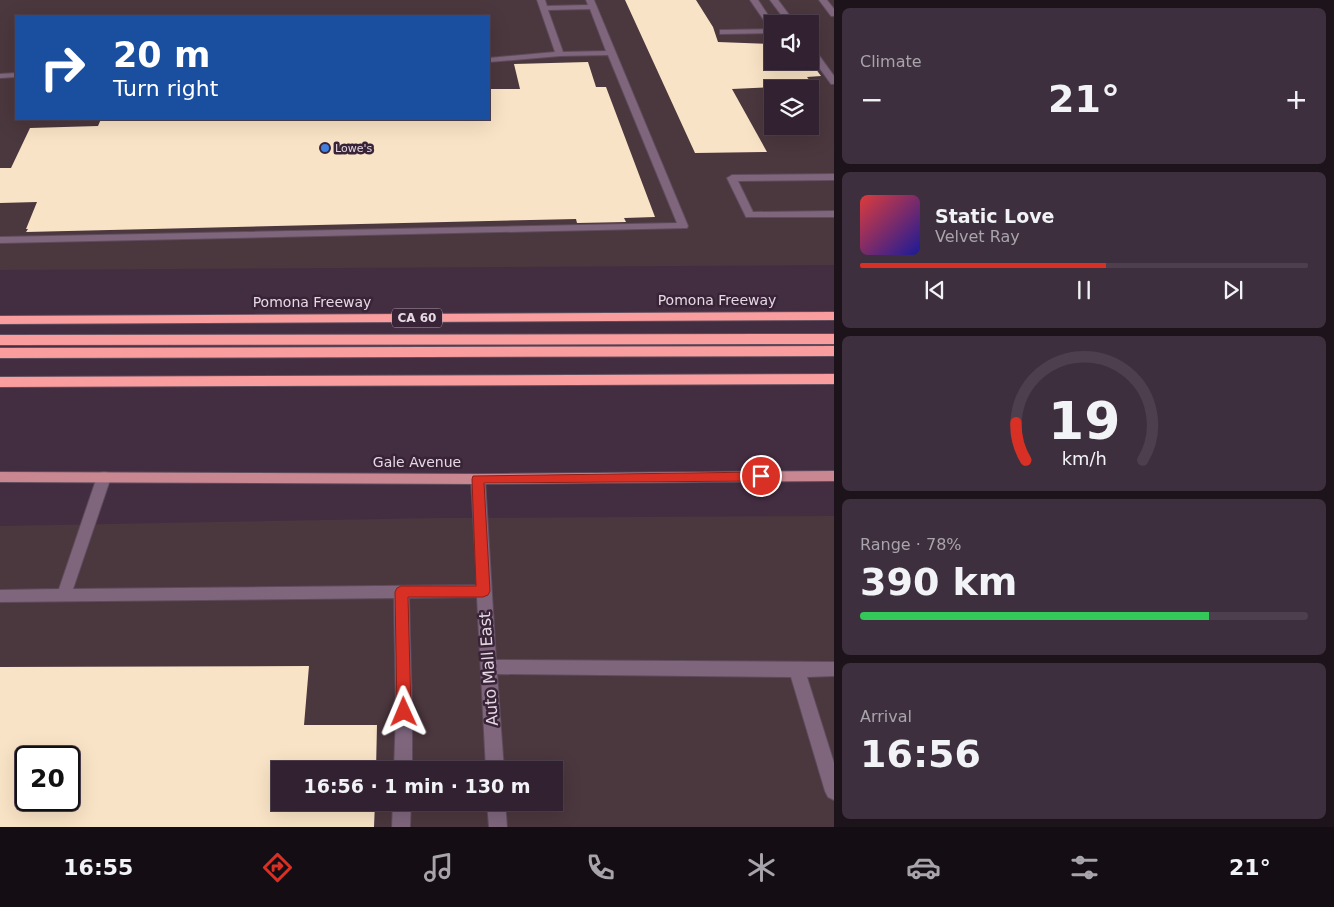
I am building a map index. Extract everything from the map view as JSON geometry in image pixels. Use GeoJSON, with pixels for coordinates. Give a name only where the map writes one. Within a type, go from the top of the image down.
{"type":"FeatureCollection","features":[{"type":"Feature","properties":{"kind":"highway","name":"Pomona Freeway"},"geometry":{"type":"LineString","coordinates":[[0,320],[834,316]]}},
{"type":"Feature","properties":{"kind":"highway"},"geometry":{"type":"LineString","coordinates":[[0,340],[834,339]]}},
{"type":"Feature","properties":{"kind":"highway"},"geometry":{"type":"LineString","coordinates":[[0,353],[834,351]]}},
{"type":"Feature","properties":{"kind":"highway"},"geometry":{"type":"LineString","coordinates":[[0,382],[834,379]]}},
{"type":"Feature","properties":{"kind":"main road","name":"Gale Avenue"},"geometry":{"type":"LineString","coordinates":[[0,477],[478,479],[834,476]]}},
{"type":"Feature","properties":{"kind":"street"},"geometry":{"type":"LineString","coordinates":[[824,0],[834,14]]}},
{"type":"Feature","properties":{"kind":"street"},"geometry":{"type":"LineString","coordinates":[[755,2],[775,2],[785,15]]}},
{"type":"Feature","properties":{"kind":"street"},"geometry":{"type":"LineString","coordinates":[[755,2],[764,15]]}},
{"type":"Feature","properties":{"kind":"street"},"geometry":{"type":"LineString","coordinates":[[0,240],[683,226],[592,4],[542,4],[560,54]]}},
{"type":"Feature","properties":{"kind":"street"},"geometry":{"type":"LineString","coordinates":[[724,32],[764,31]]}},
{"type":"Feature","properties":{"kind":"street"},"geometry":{"type":"LineString","coordinates":[[490,60],[560,54],[611,53]]}},
{"type":"Feature","properties":{"kind":"street"},"geometry":{"type":"LineString","coordinates":[[819,61],[834,82]]}},
{"type":"Feature","properties":{"kind":"street"},"geometry":{"type":"LineString","coordinates":[[0,76],[15,75]]}},
{"type":"Feature","properties":{"kind":"street"},"geometry":{"type":"LineString","coordinates":[[834,177],[732,178],[750,215],[834,214]]}},
{"type":"Feature","properties":{"kind":"street"},"geometry":{"type":"LineString","coordinates":[[64,595],[104,477]]}},
{"type":"Feature","properties":{"kind":"street","name":"Auto Mall East"},"geometry":{"type":"LineString","coordinates":[[478,479],[483,591],[494,761]]}},
{"type":"Feature","properties":{"kind":"street"},"geometry":{"type":"LineString","coordinates":[[0,596],[483,591]]}},
{"type":"Feature","properties":{"kind":"street"},"geometry":{"type":"LineString","coordinates":[[401,592],[404,712],[402,761]]}},
{"type":"Feature","properties":{"kind":"street"},"geometry":{"type":"LineString","coordinates":[[489,666],[834,669]]}},
{"type":"Feature","properties":{"kind":"street"},"geometry":{"type":"LineString","coordinates":[[797,670],[834,791]]}},
{"type":"Feature","properties":{"kind":"street"},"geometry":{"type":"LineString","coordinates":[[401,827],[402,811]]}},
{"type":"Feature","properties":{"kind":"street"},"geometry":{"type":"LineString","coordinates":[[497,811],[498,827]]}},
{"type":"Feature","properties":{"kind":"shaded area"},"geometry":{"type":"Polygon","coordinates":[[[0,0],[834,0],[834,265],[0,270],[0,0]]]}},
{"type":"Feature","properties":{"kind":"shaded area"},"geometry":{"type":"Polygon","coordinates":[[[834,516],[834,827],[0,827],[0,526],[437,518],[834,516]]]}},
{"type":"Feature","properties":{"kind":"building"},"geometry":{"type":"Polygon","coordinates":[[[625,0],[696,0],[713,27],[718,42],[764,44],[764,70],[817,70],[821,76],[807,77],[809,80],[764,80],[764,87],[732,89],[767,152],[695,153],[625,0]]]}},
{"type":"Feature","properties":{"kind":"building","name":"Lowe's"},"geometry":{"type":"Polygon","coordinates":[[[588,62],[596,87],[606,87],[655,217],[624,218],[626,222],[577,223],[576,219],[26,232],[37,202],[0,203],[0,168],[11,168],[30,128],[98,126],[101,120],[490,120],[490,89],[520,89],[514,64],[588,62]]]}},
{"type":"Feature","properties":{"kind":"building"},"geometry":{"type":"Polygon","coordinates":[[[309,666],[304,725],[377,725],[376,761],[271,761],[271,811],[375,811],[374,827],[0,827],[0,667],[309,666]]]}},
{"type":"Feature","properties":{"kind":"place","name":"Lowe's"},"geometry":{"type":"Point","coordinates":[325,148]}},
{"type":"Feature","properties":{"kind":"route"},"geometry":{"type":"LineString","coordinates":[[404,712],[401,592],[483,591],[478,479],[761,476]]}}]}
